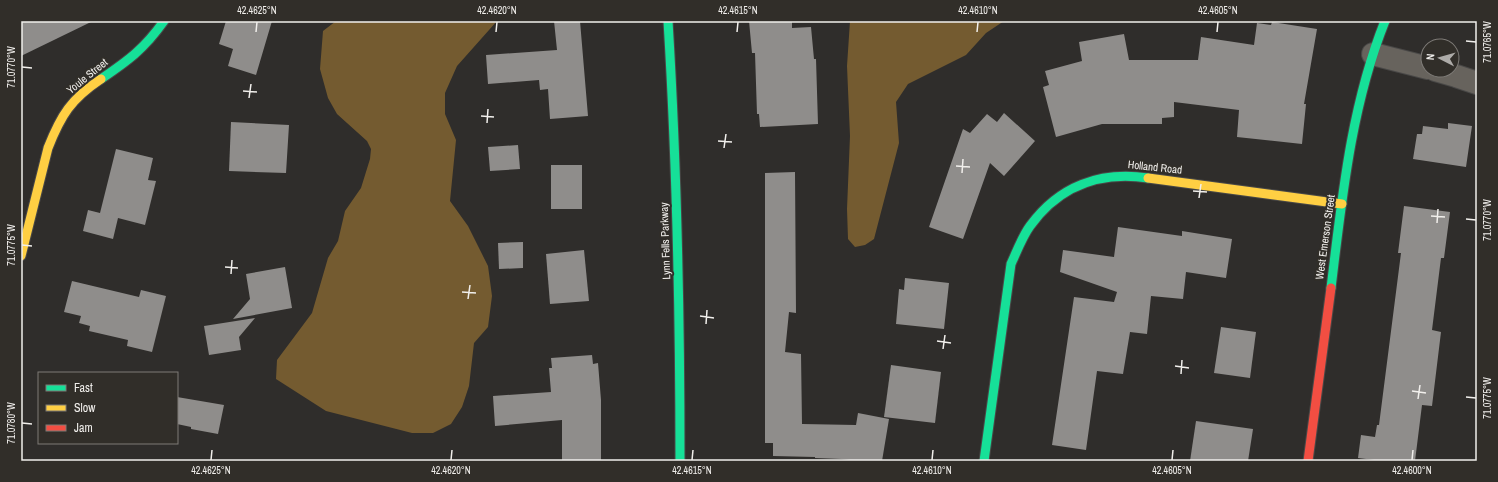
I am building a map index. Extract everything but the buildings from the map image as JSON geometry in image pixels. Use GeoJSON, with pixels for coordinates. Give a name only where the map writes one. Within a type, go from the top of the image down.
{"type":"FeatureCollection","features":[{"type":"Feature","properties":{"kind":"street","name":"Youle Street"},"geometry":{"type":"LineString","coordinates":[[21,256],[48,148],[61,118],[71,104],[83,92],[145,45],[164,21]]}},
{"type":"Feature","properties":{"kind":"street","name":"Lynn Fells Parkway"},"geometry":{"type":"LineString","coordinates":[[668,21],[673,92],[679,305],[680,461]]}},
{"type":"Feature","properties":{"kind":"street","name":"West Emerson Street"},"geometry":{"type":"LineString","coordinates":[[1308,461],[1353,131],[1373,54],[1385,21]]}},
{"type":"Feature","properties":{"kind":"street"},"geometry":{"type":"LineString","coordinates":[[1373,54],[1420,66]]}},
{"type":"Feature","properties":{"kind":"street"},"geometry":{"type":"LineString","coordinates":[[1460,77],[1477,83]]}},
{"type":"Feature","properties":{"kind":"street","name":"Holland Road"},"geometry":{"type":"LineString","coordinates":[[984,461],[1011,264],[1022,237],[1030,225],[1049,204],[1060,195],[1086,182],[1114,176],[1129,175],[1342,204]]}},
{"type":"Feature","properties":{"kind":"shaded area"},"geometry":{"type":"Polygon","coordinates":[[[336,21],[497,21],[457,66],[445,93],[445,114],[456,140],[450,201],[468,226],[488,266],[492,296],[488,327],[474,343],[469,386],[462,407],[451,424],[433,433],[412,433],[326,411],[276,379],[277,360],[312,313],[328,258],[338,241],[345,211],[361,188],[370,159],[371,149],[367,141],[337,114],[328,98],[320,69],[323,31],[336,21]]]}},
{"type":"Feature","properties":{"kind":"shaded area"},"geometry":{"type":"Polygon","coordinates":[[[850,21],[1004,21],[986,33],[966,55],[908,84],[896,102],[899,143],[874,239],[865,245],[855,247],[848,239],[847,209],[850,136],[847,66],[850,21]]]}},
{"type":"Feature","properties":{"kind":"traffic: fast"},"geometry":{"type":"LineString","coordinates":[[101,79],[143,47],[164,21]]}},
{"type":"Feature","properties":{"kind":"traffic: fast"},"geometry":{"type":"LineString","coordinates":[[668,21],[674,131],[680,461]]}},
{"type":"Feature","properties":{"kind":"traffic: fast"},"geometry":{"type":"LineString","coordinates":[[1331,288],[1349,153],[1364,86],[1373,53],[1385,21]]}},
{"type":"Feature","properties":{"kind":"traffic: fast"},"geometry":{"type":"LineString","coordinates":[[984,461],[1011,264],[1024,235],[1041,212],[1067,191],[1082,184],[1113,177],[1130,176],[1148,178]]}},
{"type":"Feature","properties":{"kind":"traffic: slow"},"geometry":{"type":"LineString","coordinates":[[21,256],[48,148],[53,136],[63,117],[74,101],[101,79]]}},
{"type":"Feature","properties":{"kind":"traffic: slow"},"geometry":{"type":"LineString","coordinates":[[1148,178],[1342,204]]}},
{"type":"Feature","properties":{"kind":"traffic: jam"},"geometry":{"type":"LineString","coordinates":[[1308,461],[1331,288]]}}]}
